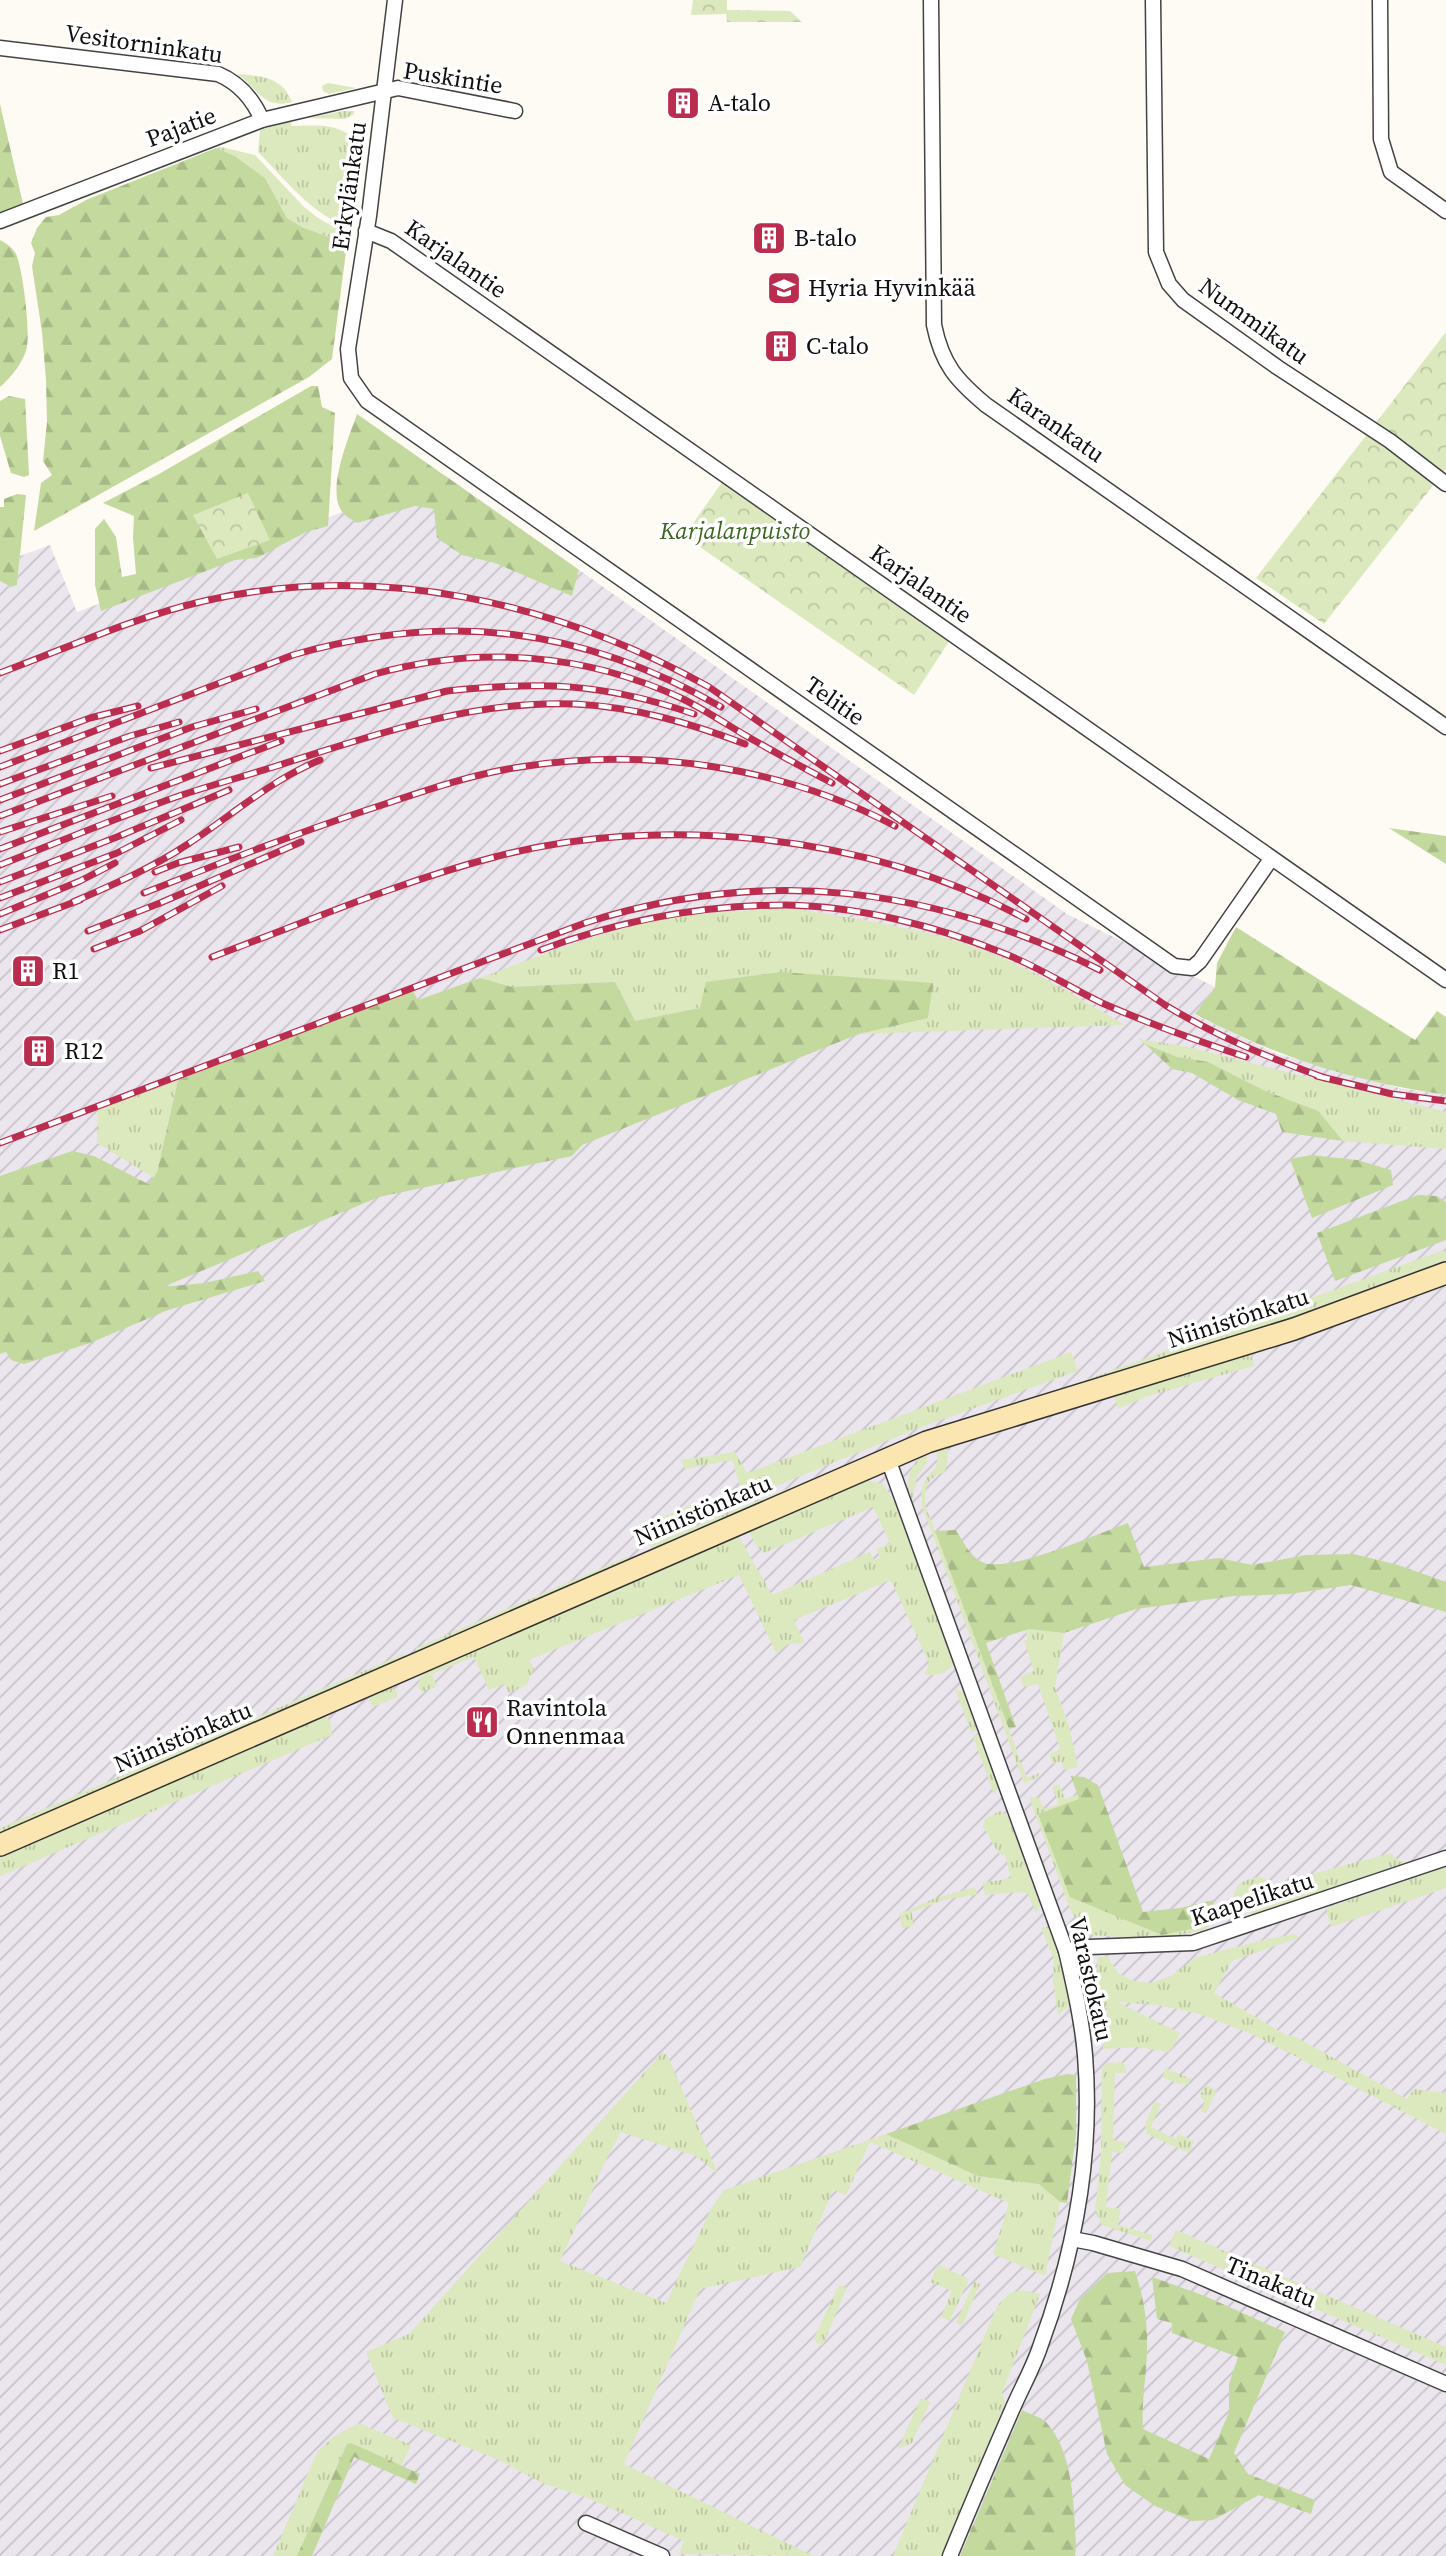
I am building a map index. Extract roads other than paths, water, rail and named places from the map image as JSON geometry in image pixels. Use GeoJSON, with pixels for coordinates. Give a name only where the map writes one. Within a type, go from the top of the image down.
{"type":"FeatureCollection","features":[{"type":"Feature","properties":{"kind":"street","name":"Erkylänkatu"},"geometry":{"type":"LineString","coordinates":[[351,378],[348,349],[395,0]]}},
{"type":"Feature","properties":{"kind":"street","name":"Karankatu"},"geometry":{"type":"LineString","coordinates":[[931,0],[934,325],[947,365],[986,405],[1446,727]]}},
{"type":"Feature","properties":{"kind":"street","name":"Nummikatu"},"geometry":{"type":"LineString","coordinates":[[1153,0],[1155,239],[1161,269],[1169,284],[1183,300],[1277,367],[1390,441],[1446,484]]}},
{"type":"Feature","properties":{"kind":"street"},"geometry":{"type":"LineString","coordinates":[[1380,0],[1381,139],[1384,150],[1391,172],[1446,211]]}},
{"type":"Feature","properties":{"kind":"street","name":"Vesitorninkatu"},"geometry":{"type":"LineString","coordinates":[[0,48],[218,74],[229,78],[246,92],[257,108],[261,120]]}},
{"type":"Feature","properties":{"kind":"street","name":"Puskintie"},"geometry":{"type":"LineString","coordinates":[[384,93],[398,88],[515,111]]}},
{"type":"Feature","properties":{"kind":"street","name":"Pajatie"},"geometry":{"type":"LineString","coordinates":[[0,221],[261,120],[384,93]]}},
{"type":"Feature","properties":{"kind":"street","name":"Karjalantie"},"geometry":{"type":"LineString","coordinates":[[366,231],[380,235],[401,247],[1446,980]]}},
{"type":"Feature","properties":{"kind":"street","name":"Telitie"},"geometry":{"type":"LineString","coordinates":[[351,378],[367,401],[1174,966],[1192,968],[1200,961],[1271,859]]}},
{"type":"Feature","properties":{"kind":"street","name":"Niinistönkatu"},"geometry":{"type":"LineString","coordinates":[[0,1845],[927,1442],[1294,1329],[1446,1273]]}},
{"type":"Feature","properties":{"kind":"street","name":"Varastokatu"},"geometry":{"type":"LineString","coordinates":[[888,1459],[1066,1951],[1081,2020],[1085,2058],[1083,2158],[1072,2239],[1040,2349],[950,2556]]}},
{"type":"Feature","properties":{"kind":"street","name":"Kaapelikatu"},"geometry":{"type":"LineString","coordinates":[[1066,1951],[1088,1947],[1192,1943],[1446,1858]]}},
{"type":"Feature","properties":{"kind":"street","name":"Tinakatu"},"geometry":{"type":"LineString","coordinates":[[1072,2239],[1182,2269],[1446,2384]]}},
{"type":"Feature","properties":{"kind":"street"},"geometry":{"type":"LineString","coordinates":[[586,2523],[662,2556]]}},
{"type":"Feature","properties":{"kind":"railway"},"geometry":{"type":"LineString","coordinates":[[0,673],[152,615],[204,601],[269,590],[335,586],[400,588],[464,597],[528,612],[590,632],[651,657],[709,687],[1165,1005],[1243,1046],[1325,1078]]}},
{"type":"Feature","properties":{"kind":"railway"},"geometry":{"type":"LineString","coordinates":[[0,767],[293,655],[350,641],[405,633],[459,631],[513,634],[565,644],[617,659],[669,680],[721,707]]}},
{"type":"Feature","properties":{"kind":"railway"},"geometry":{"type":"LineString","coordinates":[[0,816],[375,674],[453,659],[492,657],[570,663],[646,684],[683,699],[832,783]]}},
{"type":"Feature","properties":{"kind":"railway"},"geometry":{"type":"LineString","coordinates":[[151,768],[447,691],[513,686],[572,687],[631,696],[694,714]]}},
{"type":"Feature","properties":{"kind":"railway"},"geometry":{"type":"LineString","coordinates":[[0,865],[193,791],[398,728],[468,712],[539,704],[597,706],[662,717],[745,744]]}},
{"type":"Feature","properties":{"kind":"railway"},"geometry":{"type":"LineString","coordinates":[[0,751],[90,718],[138,706]]}},
{"type":"Feature","properties":{"kind":"railway"},"geometry":{"type":"LineString","coordinates":[[0,800],[192,727],[256,709]]}},
{"type":"Feature","properties":{"kind":"railway"},"geometry":{"type":"LineString","coordinates":[[0,784],[130,736],[179,722]]}},
{"type":"Feature","properties":{"kind":"railway"},"geometry":{"type":"LineString","coordinates":[[0,849],[281,741]]}},
{"type":"Feature","properties":{"kind":"railway"},"geometry":{"type":"LineString","coordinates":[[144,893],[292,836],[433,788],[502,770],[568,761],[616,759],[712,766],[806,789],[851,805],[895,826]]}},
{"type":"Feature","properties":{"kind":"railway"},"geometry":{"type":"LineString","coordinates":[[73,902],[160,861],[268,788],[320,760]]}},
{"type":"Feature","properties":{"kind":"railway"},"geometry":{"type":"LineString","coordinates":[[0,882],[229,790]]}},
{"type":"Feature","properties":{"kind":"railway"},"geometry":{"type":"LineString","coordinates":[[0,832],[112,796]]}},
{"type":"Feature","properties":{"kind":"railway"},"geometry":{"type":"LineString","coordinates":[[0,898],[117,853],[181,820]]}},
{"type":"Feature","properties":{"kind":"railway"},"geometry":{"type":"LineString","coordinates":[[212,957],[385,891],[456,868],[556,844],[624,836],[694,835],[764,840],[834,851],[902,868],[966,890],[1026,919]]}},
{"type":"Feature","properties":{"kind":"railway"},"geometry":{"type":"LineString","coordinates":[[88,931],[301,842]]}},
{"type":"Feature","properties":{"kind":"railway"},"geometry":{"type":"LineString","coordinates":[[155,872],[239,847]]}},
{"type":"Feature","properties":{"kind":"railway"},"geometry":{"type":"LineString","coordinates":[[0,914],[80,881],[115,863]]}},
{"type":"Feature","properties":{"kind":"railway"},"geometry":{"type":"LineString","coordinates":[[94,949],[140,931],[222,886]]}},
{"type":"Feature","properties":{"kind":"railway"},"geometry":{"type":"LineString","coordinates":[[0,1143],[585,923],[652,905],[717,894],[783,890],[847,894],[911,903],[974,919],[1037,942],[1100,970]]}},
{"type":"Feature","properties":{"kind":"railway"},"geometry":{"type":"LineString","coordinates":[[0,930],[80,900]]}},
{"type":"Feature","properties":{"kind":"railway"},"geometry":{"type":"LineString","coordinates":[[541,950],[630,923],[692,912],[786,905],[841,909],[896,919],[977,943],[1028,964],[1120,1011],[1246,1057]]}},
{"type":"Feature","properties":{"kind":"railway"},"geometry":{"type":"LineString","coordinates":[[1317,1076],[1392,1094],[1446,1101]]}},
{"type":"Feature","properties":{"kind":"place","name":"A-talo"},"geometry":{"type":"Point","coordinates":[683,103]}},
{"type":"Feature","properties":{"kind":"place","name":"B-talo"},"geometry":{"type":"Point","coordinates":[769,238]}},
{"type":"Feature","properties":{"kind":"place","name":"Hyria Hyvinkää"},"geometry":{"type":"Point","coordinates":[784,288]}},
{"type":"Feature","properties":{"kind":"place","name":"C-talo"},"geometry":{"type":"Point","coordinates":[781,346]}},
{"type":"Feature","properties":{"kind":"place","name":"R1"},"geometry":{"type":"Point","coordinates":[28,971]}},
{"type":"Feature","properties":{"kind":"place","name":"R12"},"geometry":{"type":"Point","coordinates":[39,1051]}},
{"type":"Feature","properties":{"kind":"place","name":"Ravintola Onnenmaa"},"geometry":{"type":"Point","coordinates":[482,1722]}},
{"type":"Feature","properties":{"kind":"park label","name":"Karjalanpuisto"},"geometry":{"type":"Point","coordinates":[735,531]}}]}
